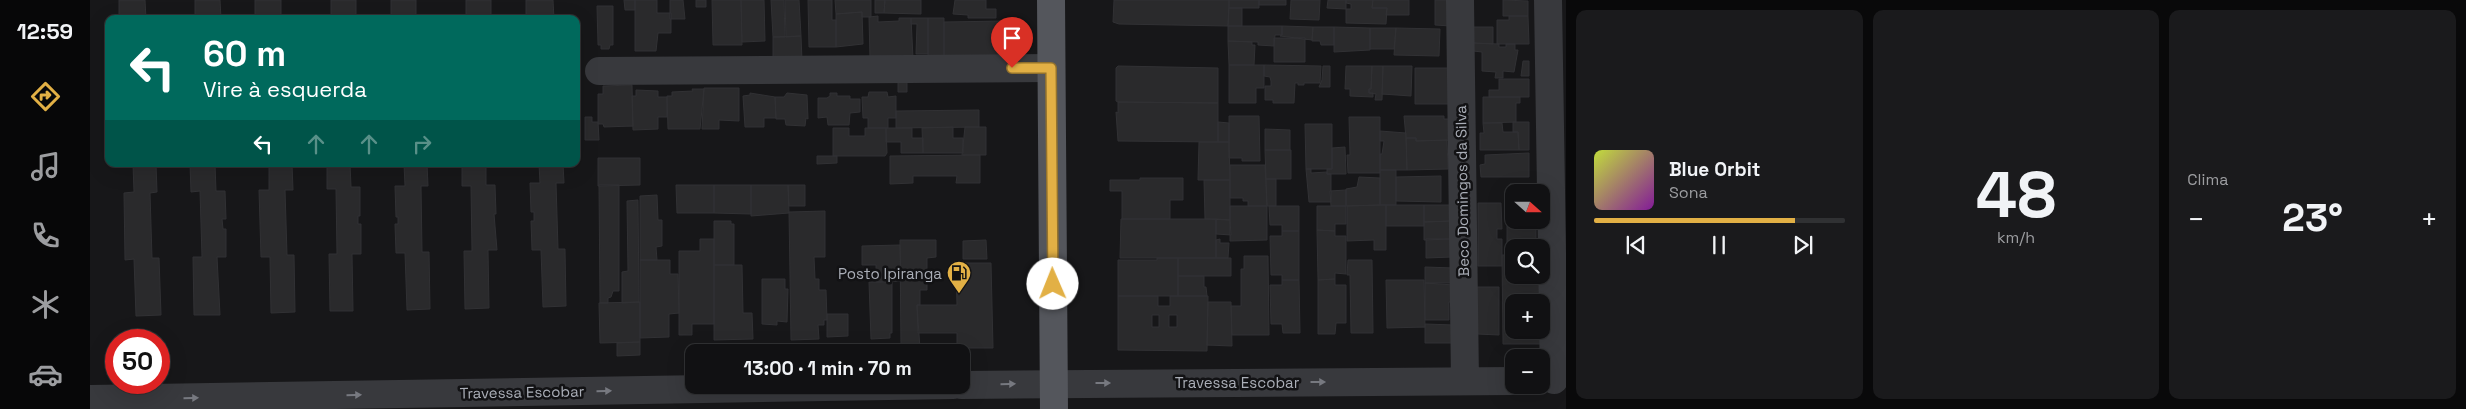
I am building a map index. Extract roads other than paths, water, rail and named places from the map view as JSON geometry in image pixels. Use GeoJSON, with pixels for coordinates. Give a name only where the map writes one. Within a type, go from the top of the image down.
{"type":"FeatureCollection","features":[{"type":"Feature","properties":{"kind":"main road"},"geometry":{"type":"LineString","coordinates":[[1051,0],[1054,396]]}},
{"type":"Feature","properties":{"kind":"street"},"geometry":{"type":"LineString","coordinates":[[1548,0],[1558,55],[1554,380]]}},
{"type":"Feature","properties":{"kind":"street","name":"Beco Domingos da Silva"},"geometry":{"type":"LineString","coordinates":[[1460,1],[1465,381]]}},
{"type":"Feature","properties":{"kind":"street"},"geometry":{"type":"LineString","coordinates":[[599,71],[1051,68]]}},
{"type":"Feature","properties":{"kind":"street","name":"Travessa Escobar"},"geometry":{"type":"LineString","coordinates":[[970,386],[1054,396],[1505,381]]}},
{"type":"Feature","properties":{"kind":"street","name":"Travessa Escobar"},"geometry":{"type":"LineString","coordinates":[[90,399],[782,398],[835,394]]}},
{"type":"Feature","properties":{"kind":"place","name":"Posto Ipiranga"},"geometry":{"type":"Point","coordinates":[959,294]}}]}
